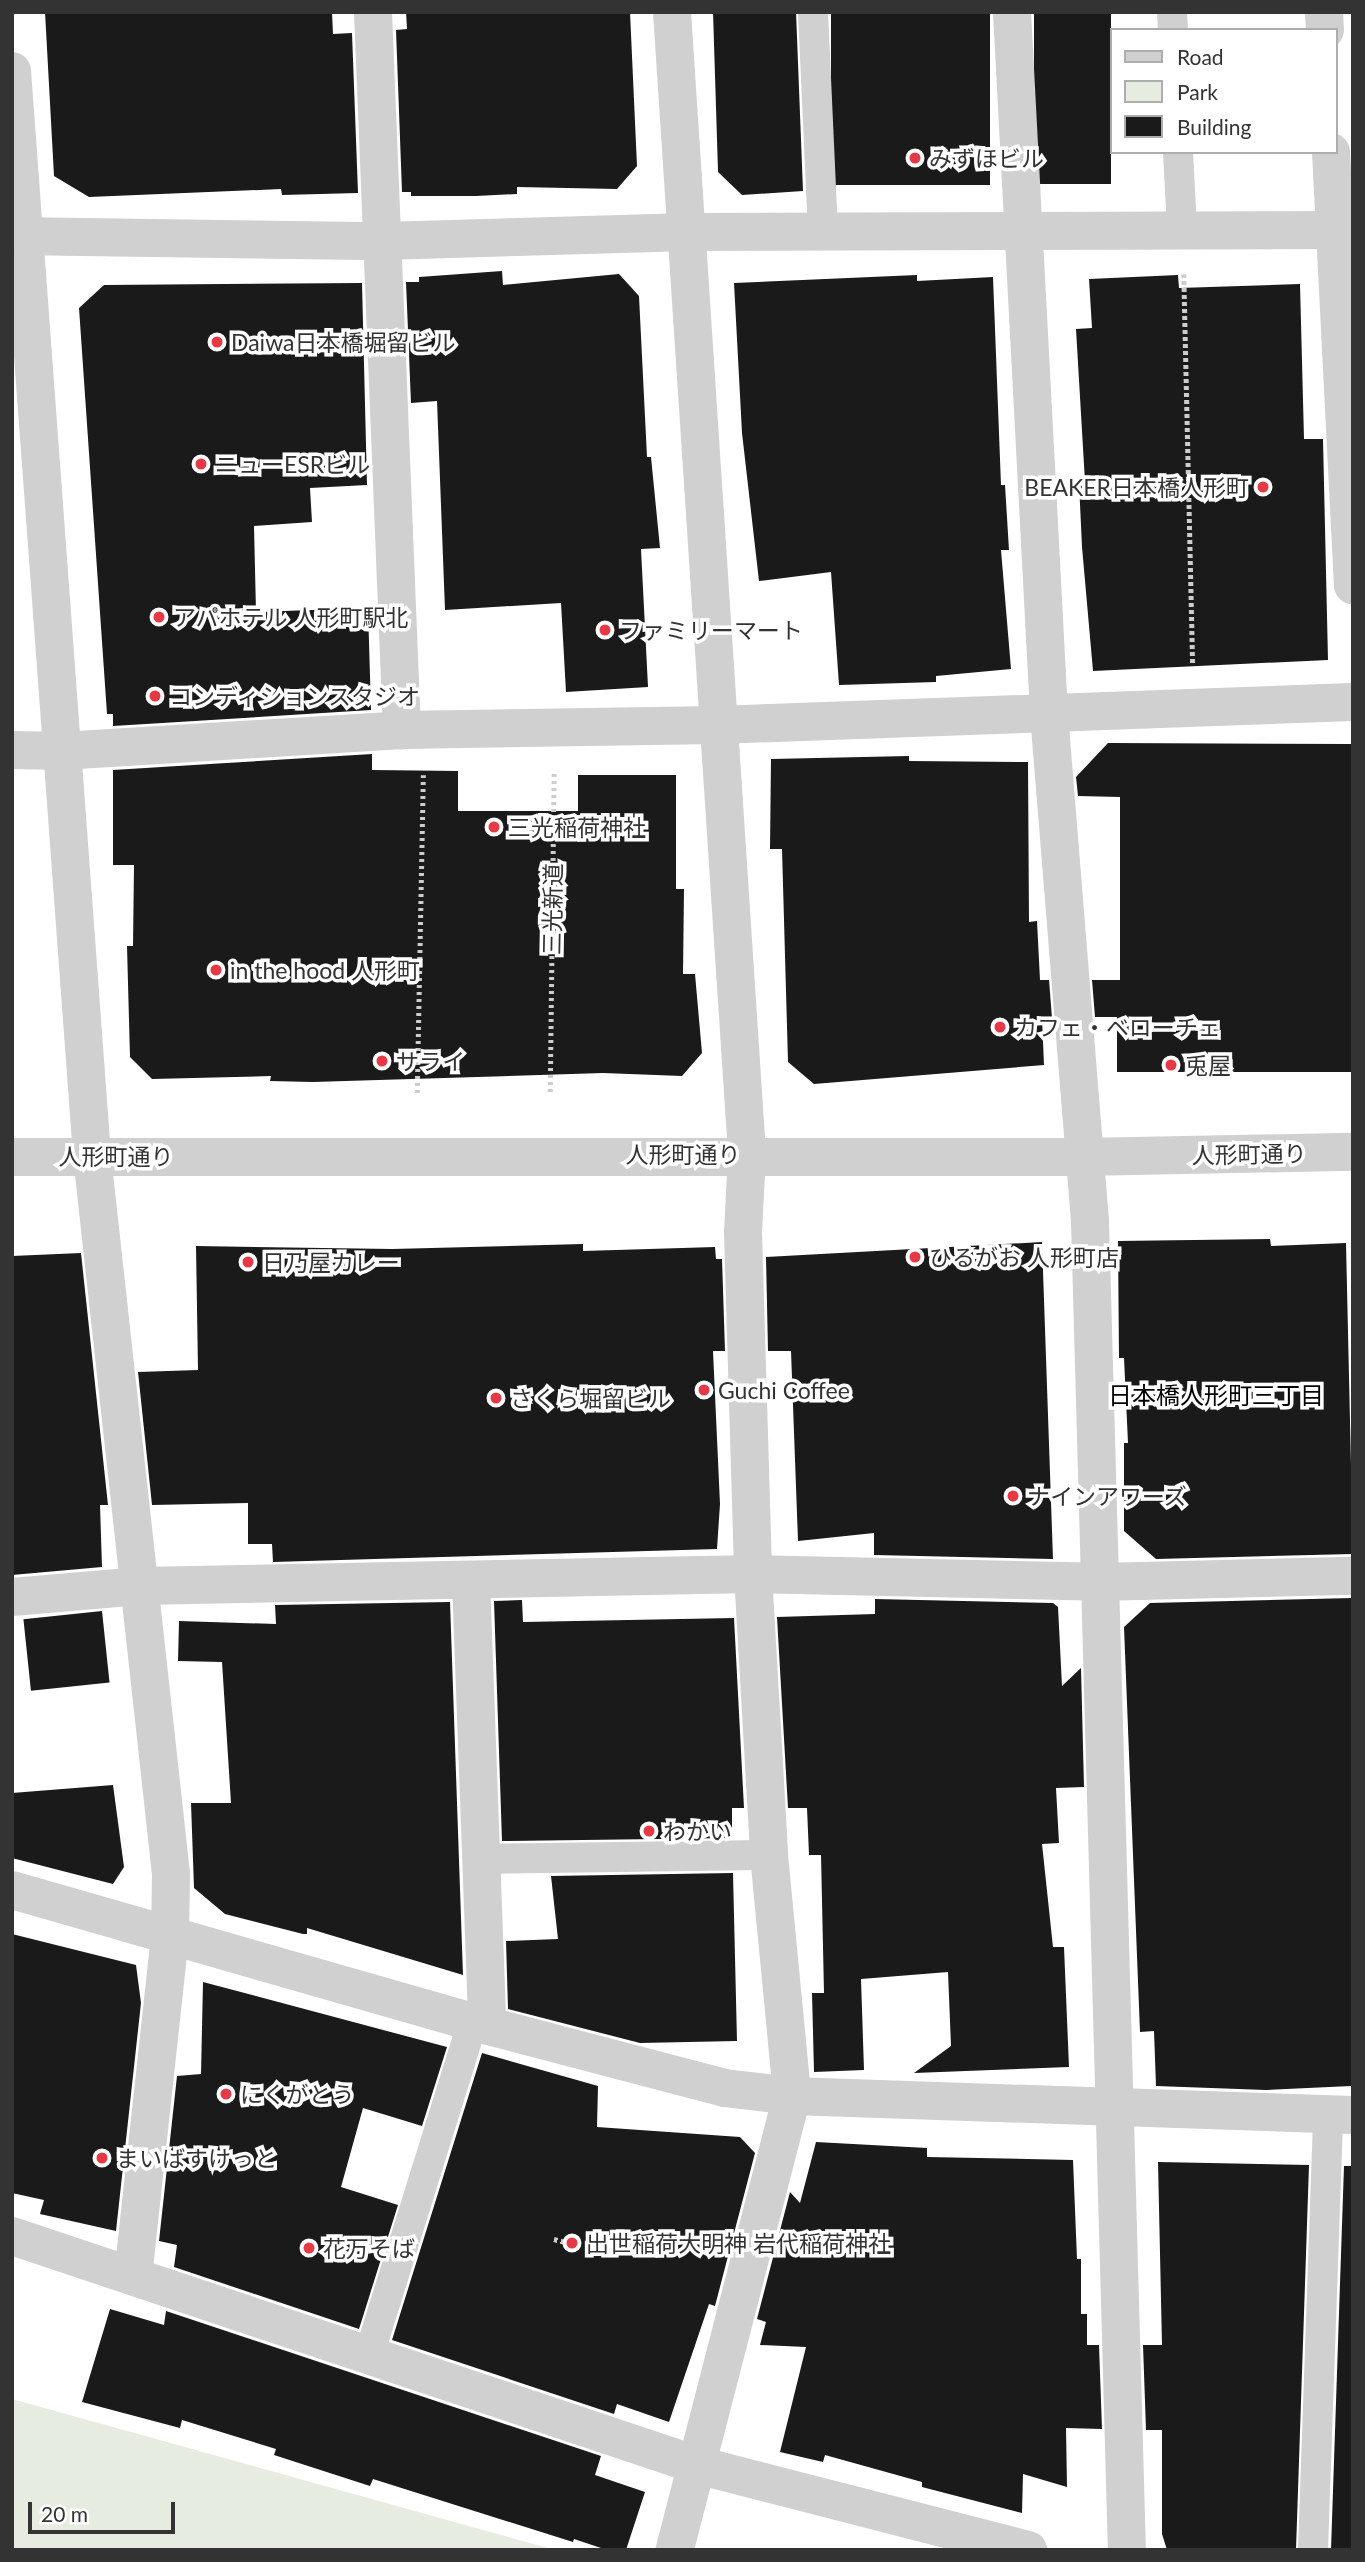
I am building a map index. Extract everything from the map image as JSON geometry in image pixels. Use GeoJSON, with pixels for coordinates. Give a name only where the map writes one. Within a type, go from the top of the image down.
{"type":"FeatureCollection","features":[{"type":"Feature","properties":{"kind":"street"},"geometry":{"type":"LineString","coordinates":[[373,12],[383,241],[413,729]]}},
{"type":"Feature","properties":{"kind":"street"},"geometry":{"type":"LineString","coordinates":[[672,12],[689,232],[717,725],[747,1154],[743,1233],[753,1574],[769,1855],[792,2096],[675,2550]]}},
{"type":"Feature","properties":{"kind":"street"},"geometry":{"type":"LineString","coordinates":[[1012,12],[1049,714],[1090,1221],[1117,2105],[1127,2550]]}},
{"type":"Feature","properties":{"kind":"street"},"geometry":{"type":"LineString","coordinates":[[12,71],[19,235],[92,1156],[171,1874],[170,1936],[133,2276]]}},
{"type":"Feature","properties":{"kind":"street"},"geometry":{"type":"LineString","coordinates":[[1331,154],[1342,230],[1353,585]]}},
{"type":"Feature","properties":{"kind":"street"},"geometry":{"type":"LineString","coordinates":[[19,235],[383,241],[689,232],[1022,232],[1183,246],[1342,230]]}},
{"type":"Feature","properties":{"kind":"street"},"geometry":{"type":"LineString","coordinates":[[12,750],[61,751],[413,729],[717,725],[1353,702]]}},
{"type":"Feature","properties":{"kind":"street","name":"人形町通り"},"geometry":{"type":"LineString","coordinates":[[12,1157],[747,1154],[1083,1157],[1353,1152]]}},
{"type":"Feature","properties":{"kind":"street"},"geometry":{"type":"LineString","coordinates":[[12,1597],[141,1586],[753,1574],[1099,1582],[1353,1576]]}},
{"type":"Feature","properties":{"kind":"street"},"geometry":{"type":"LineString","coordinates":[[471,1580],[481,1859],[480,2023]]}},
{"type":"Feature","properties":{"kind":"street"},"geometry":{"type":"LineString","coordinates":[[12,1889],[480,2023],[724,2088],[792,2096],[1117,2105],[1340,2115]]}},
{"type":"Feature","properties":{"kind":"street"},"geometry":{"type":"LineString","coordinates":[[12,2236],[696,2465],[1028,2550]]}},
{"type":"Feature","properties":{"kind":"lane"},"geometry":{"type":"LineString","coordinates":[[813,12],[823,234]]}},
{"type":"Feature","properties":{"kind":"lane"},"geometry":{"type":"LineString","coordinates":[[1178,154],[1183,246]]}},
{"type":"Feature","properties":{"kind":"lane"},"geometry":{"type":"LineString","coordinates":[[481,1859],[769,1855]]}},
{"type":"Feature","properties":{"kind":"lane"},"geometry":{"type":"LineString","coordinates":[[369,2355],[480,2023]]}},
{"type":"Feature","properties":{"kind":"lane"},"geometry":{"type":"LineString","coordinates":[[1313,2550],[1340,2115]]}},
{"type":"Feature","properties":{"kind":"path"},"geometry":{"type":"LineString","coordinates":[[1183,246],[1194,708]]}},
{"type":"Feature","properties":{"kind":"path","name":"三光新道"},"geometry":{"type":"LineString","coordinates":[[550,1092],[555,727]]}},
{"type":"Feature","properties":{"kind":"path"},"geometry":{"type":"LineString","coordinates":[[413,729],[417,1093]]}},
{"type":"Feature","properties":{"kind":"path"},"geometry":{"type":"LineString","coordinates":[[554,2239],[565,2242]]}},
{"type":"Feature","properties":{"kind":"green space"},"geometry":{"type":"Polygon","coordinates":[[[12,2399],[555,2550],[12,2550],[12,2399]]]}},
{"type":"Feature","properties":{"kind":"building"},"geometry":{"type":"Polygon","coordinates":[[[45,12],[332,12],[333,34],[352,33],[358,193],[282,195],[281,189],[89,197],[54,176],[45,12]]]}},
{"type":"Feature","properties":{"kind":"building"},"geometry":{"type":"Polygon","coordinates":[[[406,12],[630,12],[637,166],[617,189],[517,187],[517,194],[476,196],[411,196],[411,192],[402,192],[396,30],[407,29],[406,12]]]}},
{"type":"Feature","properties":{"kind":"building"},"geometry":{"type":"Polygon","coordinates":[[[713,12],[796,12],[803,191],[742,195],[718,172],[713,12]]]}},
{"type":"Feature","properties":{"kind":"building"},"geometry":{"type":"Polygon","coordinates":[[[831,12],[990,12],[990,185],[831,185],[831,12]]]}},
{"type":"Feature","properties":{"kind":"building"},"geometry":{"type":"Polygon","coordinates":[[[1034,12],[1111,12],[1111,184],[1034,184],[1034,12]]]}},
{"type":"Feature","properties":{"kind":"building"},"geometry":{"type":"Polygon","coordinates":[[[502,271],[503,285],[619,274],[639,296],[647,457],[651,457],[660,548],[641,549],[648,687],[566,692],[561,603],[445,610],[437,401],[411,403],[406,282],[419,282],[419,277],[502,271]]]}},
{"type":"Feature","properties":{"kind":"building"},"geometry":{"type":"Polygon","coordinates":[[[917,275],[917,281],[993,277],[1001,485],[1005,485],[1009,550],[1001,550],[1011,669],[936,676],[936,682],[839,685],[831,572],[759,581],[742,433],[734,283],[917,275]]]}},
{"type":"Feature","properties":{"kind":"building"},"geometry":{"type":"Polygon","coordinates":[[[1178,275],[1179,288],[1300,284],[1304,439],[1323,439],[1328,660],[1093,671],[1082,547],[1079,483],[1085,482],[1076,329],[1092,328],[1089,279],[1178,275]]]}},
{"type":"Feature","properties":{"kind":"building"},"geometry":{"type":"Polygon","coordinates":[[[362,283],[367,485],[310,488],[312,522],[254,526],[256,612],[368,608],[371,710],[113,726],[113,714],[107,714],[79,308],[104,285],[362,283]]]}},
{"type":"Feature","properties":{"kind":"building"},"geometry":{"type":"Polygon","coordinates":[[[1108,743],[1353,744],[1353,1072],[1117,1072],[1117,1017],[1095,1017],[1092,980],[1120,980],[1120,797],[1078,796],[1076,777],[1108,743]]]}},
{"type":"Feature","properties":{"kind":"building"},"geometry":{"type":"Polygon","coordinates":[[[372,754],[372,770],[458,771],[458,811],[578,811],[578,775],[676,775],[676,889],[684,889],[683,974],[695,974],[702,1053],[682,1076],[603,1073],[313,1082],[270,1081],[271,1076],[152,1079],[130,1057],[127,946],[133,946],[134,865],[113,865],[113,770],[372,754]]]}},
{"type":"Feature","properties":{"kind":"building"},"geometry":{"type":"Polygon","coordinates":[[[909,756],[909,761],[1028,762],[1029,922],[1037,921],[1040,980],[1049,980],[1052,1018],[1042,1018],[1044,1065],[814,1084],[788,1062],[782,849],[770,849],[771,759],[909,756]]]}},
{"type":"Feature","properties":{"kind":"building"},"geometry":{"type":"Polygon","coordinates":[[[1270,1239],[1271,1246],[1346,1243],[1353,1554],[1156,1559],[1124,1531],[1124,1443],[1128,1443],[1124,1358],[1119,1358],[1118,1241],[1270,1239]]]}},
{"type":"Feature","properties":{"kind":"building"},"geometry":{"type":"Polygon","coordinates":[[[1042,1242],[1053,1559],[874,1555],[874,1533],[798,1541],[791,1351],[768,1351],[766,1257],[1042,1242]]]}},
{"type":"Feature","properties":{"kind":"building"},"geometry":{"type":"Polygon","coordinates":[[[583,1244],[583,1251],[715,1247],[716,1259],[722,1259],[725,1351],[713,1351],[720,1504],[717,1549],[273,1562],[272,1544],[248,1544],[248,1503],[152,1505],[138,1372],[198,1370],[196,1246],[392,1249],[583,1244]]]}},
{"type":"Feature","properties":{"kind":"building"},"geometry":{"type":"Polygon","coordinates":[[[81,1253],[108,1505],[100,1505],[102,1567],[12,1575],[12,1256],[81,1253]]]}},
{"type":"Feature","properties":{"kind":"building"},"geometry":{"type":"Polygon","coordinates":[[[1353,1598],[1351,2086],[1266,2090],[1156,2086],[1154,2031],[1140,2032],[1124,1627],[1150,1603],[1353,1598]]]}},
{"type":"Feature","properties":{"kind":"building"},"geometry":{"type":"Polygon","coordinates":[[[875,1599],[1053,1603],[1058,1607],[1062,1686],[1081,1668],[1084,1787],[1056,1788],[1059,1843],[1042,1844],[1053,1947],[1064,1947],[1069,2067],[914,2073],[951,2046],[948,1972],[861,1979],[864,2070],[814,2072],[812,1993],[824,1993],[821,1855],[809,1855],[807,1808],[788,1808],[777,1617],[875,1614],[875,1599]]]}},
{"type":"Feature","properties":{"kind":"building"},"geometry":{"type":"Polygon","coordinates":[[[522,1600],[523,1622],[734,1618],[744,1808],[732,1808],[732,1838],[502,1841],[494,1601],[522,1600]]]}},
{"type":"Feature","properties":{"kind":"building"},"geometry":{"type":"Polygon","coordinates":[[[450,1602],[463,1975],[307,1928],[307,1934],[303,1934],[225,1914],[194,1888],[191,1803],[231,1803],[222,1662],[178,1661],[179,1621],[276,1624],[275,1605],[450,1602]]]}},
{"type":"Feature","properties":{"kind":"building"},"geometry":{"type":"Polygon","coordinates":[[[102,1611],[110,1683],[31,1691],[23,1619],[102,1611]]]}},
{"type":"Feature","properties":{"kind":"building"},"geometry":{"type":"Polygon","coordinates":[[[113,1785],[124,1867],[113,1884],[12,1858],[12,1793],[113,1785]]]}},
{"type":"Feature","properties":{"kind":"building"},"geometry":{"type":"Polygon","coordinates":[[[733,1873],[737,2041],[640,2043],[508,2009],[506,1941],[558,1939],[551,1876],[733,1873]]]}},
{"type":"Feature","properties":{"kind":"building"},"geometry":{"type":"Polygon","coordinates":[[[12,1934],[136,1965],[141,2003],[116,2231],[40,2214],[44,2200],[12,2193],[12,1934]]]}},
{"type":"Feature","properties":{"kind":"building"},"geometry":{"type":"Polygon","coordinates":[[[203,1982],[447,2047],[422,2126],[363,2108],[341,2187],[398,2205],[359,2329],[174,2267],[177,2245],[159,2241],[177,2076],[201,2074],[203,1982]]]}},
{"type":"Feature","properties":{"kind":"building"},"geometry":{"type":"Polygon","coordinates":[[[482,2053],[598,2086],[597,2127],[740,2137],[755,2153],[715,2306],[709,2304],[669,2422],[617,2404],[614,2414],[392,2340],[482,2053]]]}},
{"type":"Feature","properties":{"kind":"building"},"geometry":{"type":"Polygon","coordinates":[[[816,2142],[927,2148],[927,2157],[1073,2160],[1077,2259],[1081,2259],[1081,2314],[1087,2314],[1087,2345],[1099,2345],[1102,2429],[1066,2428],[1067,2487],[1023,2474],[1022,2513],[922,2487],[922,2482],[825,2455],[823,2462],[780,2452],[806,2347],[760,2345],[766,2322],[757,2319],[790,2192],[800,2203],[816,2142]]]}},
{"type":"Feature","properties":{"kind":"building"},"geometry":{"type":"Polygon","coordinates":[[[1158,2162],[1309,2165],[1296,2550],[1167,2550],[1162,2534],[1162,2430],[1146,2430],[1143,2345],[1162,2345],[1158,2162]]]}},
{"type":"Feature","properties":{"kind":"building"},"geometry":{"type":"Polygon","coordinates":[[[1344,2166],[1353,2166],[1353,2550],[1331,2550],[1344,2166]]]}},
{"type":"Feature","properties":{"kind":"building"},"geometry":{"type":"Polygon","coordinates":[[[110,2309],[164,2325],[166,2311],[601,2456],[595,2475],[645,2492],[626,2550],[607,2550],[574,2539],[573,2542],[373,2479],[370,2486],[274,2455],[276,2449],[182,2420],[180,2428],[82,2402],[110,2309]]]}},
{"type":"Feature","properties":{"kind":"place","name":"みずほビル"},"geometry":{"type":"Point","coordinates":[915,158]}},
{"type":"Feature","properties":{"kind":"place","name":"Daiwa日本橋堀留ビル"},"geometry":{"type":"Point","coordinates":[217,342]}},
{"type":"Feature","properties":{"kind":"place","name":"ニューESRビル"},"geometry":{"type":"Point","coordinates":[201,464]}},
{"type":"Feature","properties":{"kind":"place","name":"BEAKER日本橋人形町"},"geometry":{"type":"Point","coordinates":[1263,487]}},
{"type":"Feature","properties":{"kind":"place","name":"アパホテル 人形町駅北"},"geometry":{"type":"Point","coordinates":[159,617]}},
{"type":"Feature","properties":{"kind":"place","name":"ファミリーマート"},"geometry":{"type":"Point","coordinates":[605,630]}},
{"type":"Feature","properties":{"kind":"place","name":"コンディションスタジオ"},"geometry":{"type":"Point","coordinates":[155,696]}},
{"type":"Feature","properties":{"kind":"place","name":"三光稲荷神社"},"geometry":{"type":"Point","coordinates":[494,827]}},
{"type":"Feature","properties":{"kind":"place","name":"in the hood 人形町"},"geometry":{"type":"Point","coordinates":[216,970]}},
{"type":"Feature","properties":{"kind":"place","name":"カフェ・ベローチェ"},"geometry":{"type":"Point","coordinates":[1000,1027]}},
{"type":"Feature","properties":{"kind":"place","name":"サライ"},"geometry":{"type":"Point","coordinates":[382,1061]}},
{"type":"Feature","properties":{"kind":"place","name":"兎屋"},"geometry":{"type":"Point","coordinates":[1171,1065]}},
{"type":"Feature","properties":{"kind":"place","name":"ひるがお 人形町店"},"geometry":{"type":"Point","coordinates":[915,1257]}},
{"type":"Feature","properties":{"kind":"place","name":"日乃屋カレー"},"geometry":{"type":"Point","coordinates":[248,1262]}},
{"type":"Feature","properties":{"kind":"place","name":"Guchi Coffee"},"geometry":{"type":"Point","coordinates":[704,1390]}},
{"type":"Feature","properties":{"kind":"place","name":"さくら堀留ビル"},"geometry":{"type":"Point","coordinates":[496,1398]}},
{"type":"Feature","properties":{"kind":"place","name":"ナインアワーズ"},"geometry":{"type":"Point","coordinates":[1013,1496]}},
{"type":"Feature","properties":{"kind":"place","name":"わかい"},"geometry":{"type":"Point","coordinates":[649,1831]}},
{"type":"Feature","properties":{"kind":"place","name":"にくがとう"},"geometry":{"type":"Point","coordinates":[226,2094]}},
{"type":"Feature","properties":{"kind":"place","name":"まいばすけっと"},"geometry":{"type":"Point","coordinates":[102,2158]}},
{"type":"Feature","properties":{"kind":"place","name":"出世稲荷大明神 岩代稲荷神社"},"geometry":{"type":"Point","coordinates":[572,2243]}},
{"type":"Feature","properties":{"kind":"place","name":"花万そば"},"geometry":{"type":"Point","coordinates":[309,2248]}},
{"type":"Feature","properties":{"kind":"district","name":"日本橋人形町三丁目"},"geometry":{"type":"Point","coordinates":[1216,1395]}}]}
